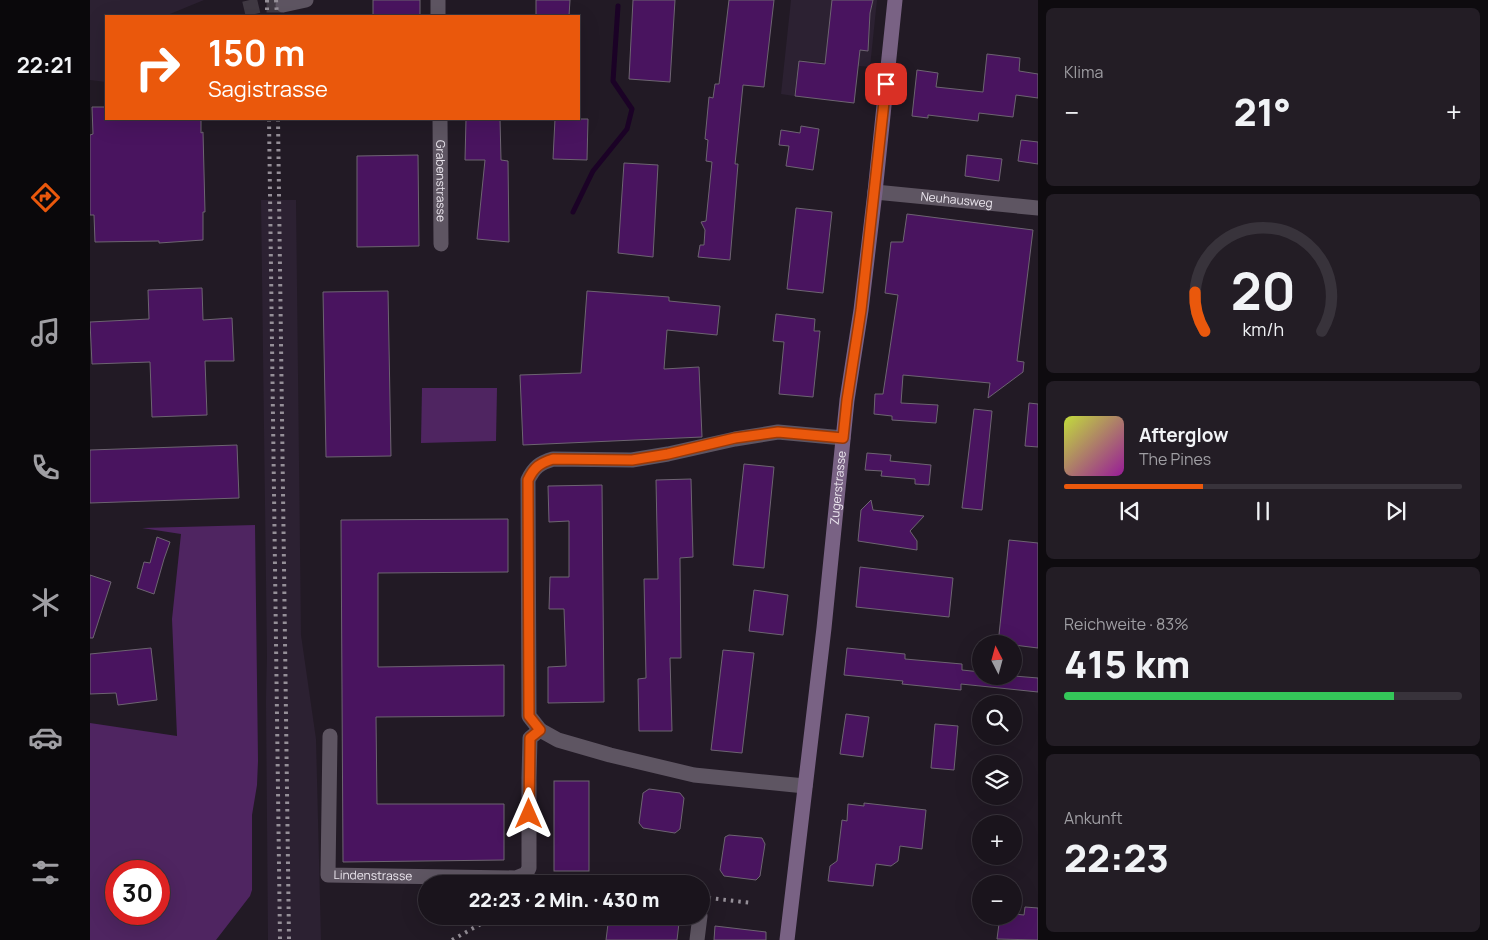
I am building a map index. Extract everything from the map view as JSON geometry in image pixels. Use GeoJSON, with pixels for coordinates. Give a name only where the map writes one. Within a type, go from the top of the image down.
{"type":"FeatureCollection","features":[{"type":"Feature","properties":{"kind":"main road","name":"Zugerstrasse"},"geometry":{"type":"LineString","coordinates":[[787,940],[824,628],[847,400],[861,310],[875,192],[895,0]]}},
{"type":"Feature","properties":{"kind":"street"},"geometry":{"type":"LineString","coordinates":[[284,5],[306,0]]}},
{"type":"Feature","properties":{"kind":"street"},"geometry":{"type":"LineString","coordinates":[[438,0],[438,15]]}},
{"type":"Feature","properties":{"kind":"street","name":"Grabenstrasse"},"geometry":{"type":"LineString","coordinates":[[440,120],[441,244]]}},
{"type":"Feature","properties":{"kind":"street","name":"Neuhausweg"},"geometry":{"type":"LineString","coordinates":[[875,192],[1038,208]]}},
{"type":"Feature","properties":{"kind":"street"},"geometry":{"type":"LineString","coordinates":[[805,786],[694,775],[610,755],[558,740],[540,730],[529,716],[528,480],[533,470],[542,463],[553,459],[632,460],[668,454],[735,438],[778,432],[843,438]]}},
{"type":"Feature","properties":{"kind":"street","name":"Lindenstrasse"},"geometry":{"type":"LineString","coordinates":[[330,736],[328,875],[516,878],[526,874],[529,868],[530,738],[540,730]]}},
{"type":"Feature","properties":{"kind":"street"},"geometry":{"type":"LineString","coordinates":[[697,940],[699,925]]}},
{"type":"Feature","properties":{"kind":"shaded area"},"geometry":{"type":"Polygon","coordinates":[[[90,0],[204,0],[167,15],[105,15],[105,82],[90,80],[90,0]]]}},
{"type":"Feature","properties":{"kind":"shaded area"},"geometry":{"type":"Polygon","coordinates":[[[791,0],[877,0],[870,67],[799,60],[794,96],[781,94],[791,0]]]}},
{"type":"Feature","properties":{"kind":"shaded area"},"geometry":{"type":"Polygon","coordinates":[[[261,200],[296,200],[301,635],[316,739],[321,940],[268,940],[267,656],[261,200]]]}},
{"type":"Feature","properties":{"kind":"shaded area"},"geometry":{"type":"Polygon","coordinates":[[[422,388],[497,388],[496,441],[421,443],[422,388]]]}},
{"type":"Feature","properties":{"kind":"shaded area"},"geometry":{"type":"Polygon","coordinates":[[[255,525],[258,761],[257,785],[252,815],[252,890],[250,896],[216,940],[90,940],[90,723],[177,736],[172,619],[181,534],[142,528],[255,525]]]}},
{"type":"Feature","properties":{"kind":"building"},"geometry":{"type":"Polygon","coordinates":[[[373,0],[420,0],[420,15],[373,15],[373,0]]]}},
{"type":"Feature","properties":{"kind":"building"},"geometry":{"type":"Polygon","coordinates":[[[536,0],[570,0],[569,15],[536,15],[536,0]]]}},
{"type":"Feature","properties":{"kind":"building"},"geometry":{"type":"Polygon","coordinates":[[[633,0],[675,0],[670,82],[629,79],[633,0]]]}},
{"type":"Feature","properties":{"kind":"building"},"geometry":{"type":"Polygon","coordinates":[[[729,0],[774,0],[764,87],[743,85],[735,164],[738,164],[730,260],[698,257],[700,245],[704,245],[705,230],[701,222],[706,221],[712,162],[706,161],[708,140],[705,139],[709,97],[713,98],[715,84],[719,84],[729,0]]]}},
{"type":"Feature","properties":{"kind":"building"},"geometry":{"type":"Polygon","coordinates":[[[832,0],[873,0],[870,13],[868,51],[860,50],[854,103],[795,96],[799,61],[825,64],[832,0]]]}},
{"type":"Feature","properties":{"kind":"building"},"geometry":{"type":"Polygon","coordinates":[[[987,54],[1020,58],[1019,71],[1038,74],[1038,98],[1016,95],[1013,117],[979,113],[978,121],[928,115],[928,118],[912,116],[917,70],[938,73],[936,87],[983,92],[987,54]]]}},
{"type":"Feature","properties":{"kind":"building"},"geometry":{"type":"Polygon","coordinates":[[[92,107],[105,107],[105,120],[201,120],[205,212],[203,212],[203,240],[159,243],[159,241],[95,242],[94,215],[90,215],[90,135],[93,134],[92,107]]]}},
{"type":"Feature","properties":{"kind":"building"},"geometry":{"type":"Polygon","coordinates":[[[588,119],[587,160],[553,159],[555,120],[588,119]]]}},
{"type":"Feature","properties":{"kind":"building"},"geometry":{"type":"Polygon","coordinates":[[[466,120],[500,120],[501,160],[508,161],[509,242],[477,239],[485,160],[465,160],[466,120]]]}},
{"type":"Feature","properties":{"kind":"building"},"geometry":{"type":"Polygon","coordinates":[[[801,126],[819,129],[813,170],[786,166],[789,146],[779,145],[781,130],[800,133],[801,126]]]}},
{"type":"Feature","properties":{"kind":"building"},"geometry":{"type":"Polygon","coordinates":[[[1021,140],[1038,142],[1038,164],[1018,161],[1021,140]]]}},
{"type":"Feature","properties":{"kind":"building"},"geometry":{"type":"Polygon","coordinates":[[[418,155],[419,246],[357,247],[357,156],[418,155]]]}},
{"type":"Feature","properties":{"kind":"building"},"geometry":{"type":"Polygon","coordinates":[[[967,155],[1002,159],[999,181],[965,176],[967,155]]]}},
{"type":"Feature","properties":{"kind":"building"},"geometry":{"type":"Polygon","coordinates":[[[624,163],[658,165],[653,257],[618,253],[624,163]]]}},
{"type":"Feature","properties":{"kind":"building"},"geometry":{"type":"Polygon","coordinates":[[[796,208],[832,212],[823,293],[787,289],[796,208]]]}},
{"type":"Feature","properties":{"kind":"building"},"geometry":{"type":"Polygon","coordinates":[[[907,214],[1033,230],[1017,361],[1024,362],[1023,372],[988,398],[990,383],[903,375],[901,403],[938,405],[936,423],[892,420],[892,416],[874,414],[875,394],[883,394],[898,295],[885,293],[891,242],[903,242],[907,214]]]}},
{"type":"Feature","properties":{"kind":"building"},"geometry":{"type":"Polygon","coordinates":[[[202,288],[203,320],[232,318],[234,361],[205,361],[207,415],[152,417],[150,362],[92,364],[90,322],[149,319],[148,290],[202,288]]]}},
{"type":"Feature","properties":{"kind":"building"},"geometry":{"type":"Polygon","coordinates":[[[388,291],[391,456],[326,457],[323,292],[388,291]]]}},
{"type":"Feature","properties":{"kind":"building"},"geometry":{"type":"Polygon","coordinates":[[[587,291],[669,297],[669,301],[720,306],[717,335],[667,330],[664,369],[699,367],[702,437],[523,445],[520,375],[581,373],[587,291]]]}},
{"type":"Feature","properties":{"kind":"building"},"geometry":{"type":"Polygon","coordinates":[[[776,314],[815,319],[814,331],[820,331],[813,397],[779,394],[784,342],[773,341],[776,314]]]}},
{"type":"Feature","properties":{"kind":"building"},"geometry":{"type":"Polygon","coordinates":[[[1029,403],[1038,404],[1038,447],[1025,446],[1029,403]]]}},
{"type":"Feature","properties":{"kind":"building"},"geometry":{"type":"Polygon","coordinates":[[[974,409],[992,411],[982,510],[962,508],[974,409]]]}},
{"type":"Feature","properties":{"kind":"building"},"geometry":{"type":"Polygon","coordinates":[[[237,445],[239,498],[90,503],[90,450],[237,445]]]}},
{"type":"Feature","properties":{"kind":"building"},"geometry":{"type":"Polygon","coordinates":[[[867,453],[891,455],[890,461],[931,465],[929,485],[915,484],[915,479],[881,476],[882,471],[865,470],[867,453]]]}},
{"type":"Feature","properties":{"kind":"building"},"geometry":{"type":"Polygon","coordinates":[[[744,464],[774,467],[764,568],[733,565],[744,464]]]}},
{"type":"Feature","properties":{"kind":"building"},"geometry":{"type":"Polygon","coordinates":[[[691,479],[693,557],[680,558],[681,658],[670,658],[672,731],[639,731],[638,679],[646,678],[644,579],[658,579],[656,480],[691,479]]]}},
{"type":"Feature","properties":{"kind":"building"},"geometry":{"type":"Polygon","coordinates":[[[602,485],[604,702],[548,703],[548,667],[566,666],[564,609],[549,609],[550,577],[569,577],[569,521],[549,522],[548,486],[602,485]]]}},
{"type":"Feature","properties":{"kind":"building"},"geometry":{"type":"Polygon","coordinates":[[[871,500],[873,510],[924,516],[910,531],[917,541],[917,550],[858,541],[861,510],[871,500]]]}},
{"type":"Feature","properties":{"kind":"building"},"geometry":{"type":"Polygon","coordinates":[[[508,519],[508,572],[378,573],[378,667],[504,665],[504,716],[376,717],[377,804],[504,804],[504,860],[343,862],[341,520],[508,519]]]}},
{"type":"Feature","properties":{"kind":"building"},"geometry":{"type":"Polygon","coordinates":[[[157,537],[170,542],[154,594],[137,588],[144,562],[150,563],[157,537]]]}},
{"type":"Feature","properties":{"kind":"building"},"geometry":{"type":"Polygon","coordinates":[[[1009,540],[1038,543],[1038,648],[1022,646],[1022,635],[999,635],[1009,540]]]}},
{"type":"Feature","properties":{"kind":"building"},"geometry":{"type":"Polygon","coordinates":[[[860,567],[953,578],[949,617],[856,607],[860,567]]]}},
{"type":"Feature","properties":{"kind":"building"},"geometry":{"type":"Polygon","coordinates":[[[90,575],[111,582],[93,638],[90,638],[90,575]]]}},
{"type":"Feature","properties":{"kind":"building"},"geometry":{"type":"Polygon","coordinates":[[[754,590],[788,595],[783,635],[749,631],[754,590]]]}},
{"type":"Feature","properties":{"kind":"building"},"geometry":{"type":"Polygon","coordinates":[[[151,648],[157,700],[118,705],[116,693],[90,694],[90,654],[151,648]]]}},
{"type":"Feature","properties":{"kind":"building"},"geometry":{"type":"Polygon","coordinates":[[[847,648],[905,654],[905,659],[962,664],[962,670],[972,671],[972,685],[1022,685],[1022,677],[1038,678],[1038,692],[961,684],[961,690],[902,684],[903,681],[844,675],[847,648]]]}},
{"type":"Feature","properties":{"kind":"building"},"geometry":{"type":"Polygon","coordinates":[[[723,650],[754,653],[742,753],[711,750],[723,650]]]}},
{"type":"Feature","properties":{"kind":"building"},"geometry":{"type":"Polygon","coordinates":[[[846,714],[869,717],[863,757],[840,754],[846,714]]]}},
{"type":"Feature","properties":{"kind":"building"},"geometry":{"type":"Polygon","coordinates":[[[935,724],[958,726],[954,770],[931,768],[935,724]]]}},
{"type":"Feature","properties":{"kind":"building"},"geometry":{"type":"Polygon","coordinates":[[[554,781],[589,781],[589,871],[554,871],[554,781]]]}},
{"type":"Feature","properties":{"kind":"building"},"geometry":{"type":"Polygon","coordinates":[[[649,789],[680,793],[684,798],[680,829],[675,833],[643,828],[639,823],[643,793],[649,789]]]}},
{"type":"Feature","properties":{"kind":"building"},"geometry":{"type":"Polygon","coordinates":[[[864,803],[926,810],[922,849],[900,846],[898,861],[891,866],[876,864],[873,886],[828,881],[830,866],[837,861],[842,820],[847,821],[848,804],[864,806],[864,803]]]}},
{"type":"Feature","properties":{"kind":"building"},"geometry":{"type":"Polygon","coordinates":[[[729,835],[762,838],[765,844],[760,876],[756,880],[724,876],[720,870],[725,837],[729,835]]]}},
{"type":"Feature","properties":{"kind":"building"},"geometry":{"type":"Polygon","coordinates":[[[1025,907],[1038,908],[1038,940],[997,939],[999,925],[1022,925],[1022,915],[1024,915],[1025,907]]]}},
{"type":"Feature","properties":{"kind":"building"},"geometry":{"type":"Polygon","coordinates":[[[608,925],[679,925],[677,940],[606,940],[608,925]]]}},
{"type":"Feature","properties":{"kind":"building"},"geometry":{"type":"Polygon","coordinates":[[[715,926],[766,932],[766,940],[714,940],[715,926]]]}},
{"type":"Feature","properties":{"kind":"waterway"},"geometry":{"type":"LineString","coordinates":[[573,212],[593,171],[627,129],[632,109],[613,81],[618,6]]}},
{"type":"Feature","properties":{"kind":"tunnel"},"geometry":{"type":"LineString","coordinates":[[244,9],[261,5],[283,5]]}},
{"type":"Feature","properties":{"kind":"railway"},"geometry":{"type":"LineString","coordinates":[[267,0],[267,15]]}},
{"type":"Feature","properties":{"kind":"railway"},"geometry":{"type":"LineString","coordinates":[[276,0],[277,15]]}},
{"type":"Feature","properties":{"kind":"railway"},"geometry":{"type":"LineString","coordinates":[[269,120],[280,940]]}},
{"type":"Feature","properties":{"kind":"railway"},"geometry":{"type":"LineString","coordinates":[[278,120],[289,940]]}},
{"type":"Feature","properties":{"kind":"railway"},"geometry":{"type":"LineString","coordinates":[[710,898],[752,903]]}},
{"type":"Feature","properties":{"kind":"railway"},"geometry":{"type":"LineString","coordinates":[[452,940],[479,925]]}},
{"type":"Feature","properties":{"kind":"route"},"geometry":{"type":"LineString","coordinates":[[529,814],[530,738],[540,730],[529,716],[528,480],[533,470],[542,463],[553,459],[632,460],[668,454],[735,438],[778,432],[843,438],[861,310],[886,84]]}}]}
